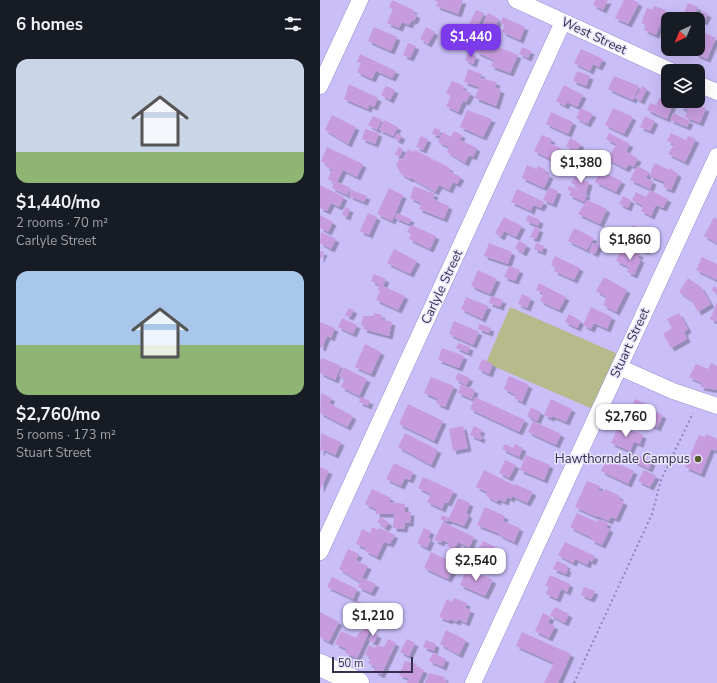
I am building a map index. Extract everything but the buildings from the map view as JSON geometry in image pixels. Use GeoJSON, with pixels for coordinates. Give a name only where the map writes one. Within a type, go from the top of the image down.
{"type":"FeatureCollection","features":[{"type":"Feature","properties":{"kind":"highway"},"geometry":{"type":"LineString","coordinates":[[320,665],[358,683]]}},
{"type":"Feature","properties":{"kind":"street"},"geometry":{"type":"LineString","coordinates":[[320,86],[360,0]]}},
{"type":"Feature","properties":{"kind":"street","name":"West Street"},"geometry":{"type":"LineString","coordinates":[[516,0],[661,66]]}},
{"type":"Feature","properties":{"kind":"street","name":"Carlyle Street"},"geometry":{"type":"LineString","coordinates":[[320,552],[564,22]]}},
{"type":"Feature","properties":{"kind":"street"},"geometry":{"type":"LineString","coordinates":[[705,87],[717,92]]}},
{"type":"Feature","properties":{"kind":"street","name":"Stuart Street"},"geometry":{"type":"LineString","coordinates":[[473,683],[717,156]]}},
{"type":"Feature","properties":{"kind":"street"},"geometry":{"type":"LineString","coordinates":[[620,366],[673,391],[717,406]]}},
{"type":"Feature","properties":{"kind":"path"},"geometry":{"type":"LineString","coordinates":[[574,683],[652,514],[661,480],[693,413]]}},
{"type":"Feature","properties":{"kind":"green space"},"geometry":{"type":"Polygon","coordinates":[[[510,307],[618,354],[595,410],[486,363],[510,307]]]}},
{"type":"Feature","properties":{"kind":"place","name":"Hawthorndale Campus"},"geometry":{"type":"Point","coordinates":[698,459]}}]}
